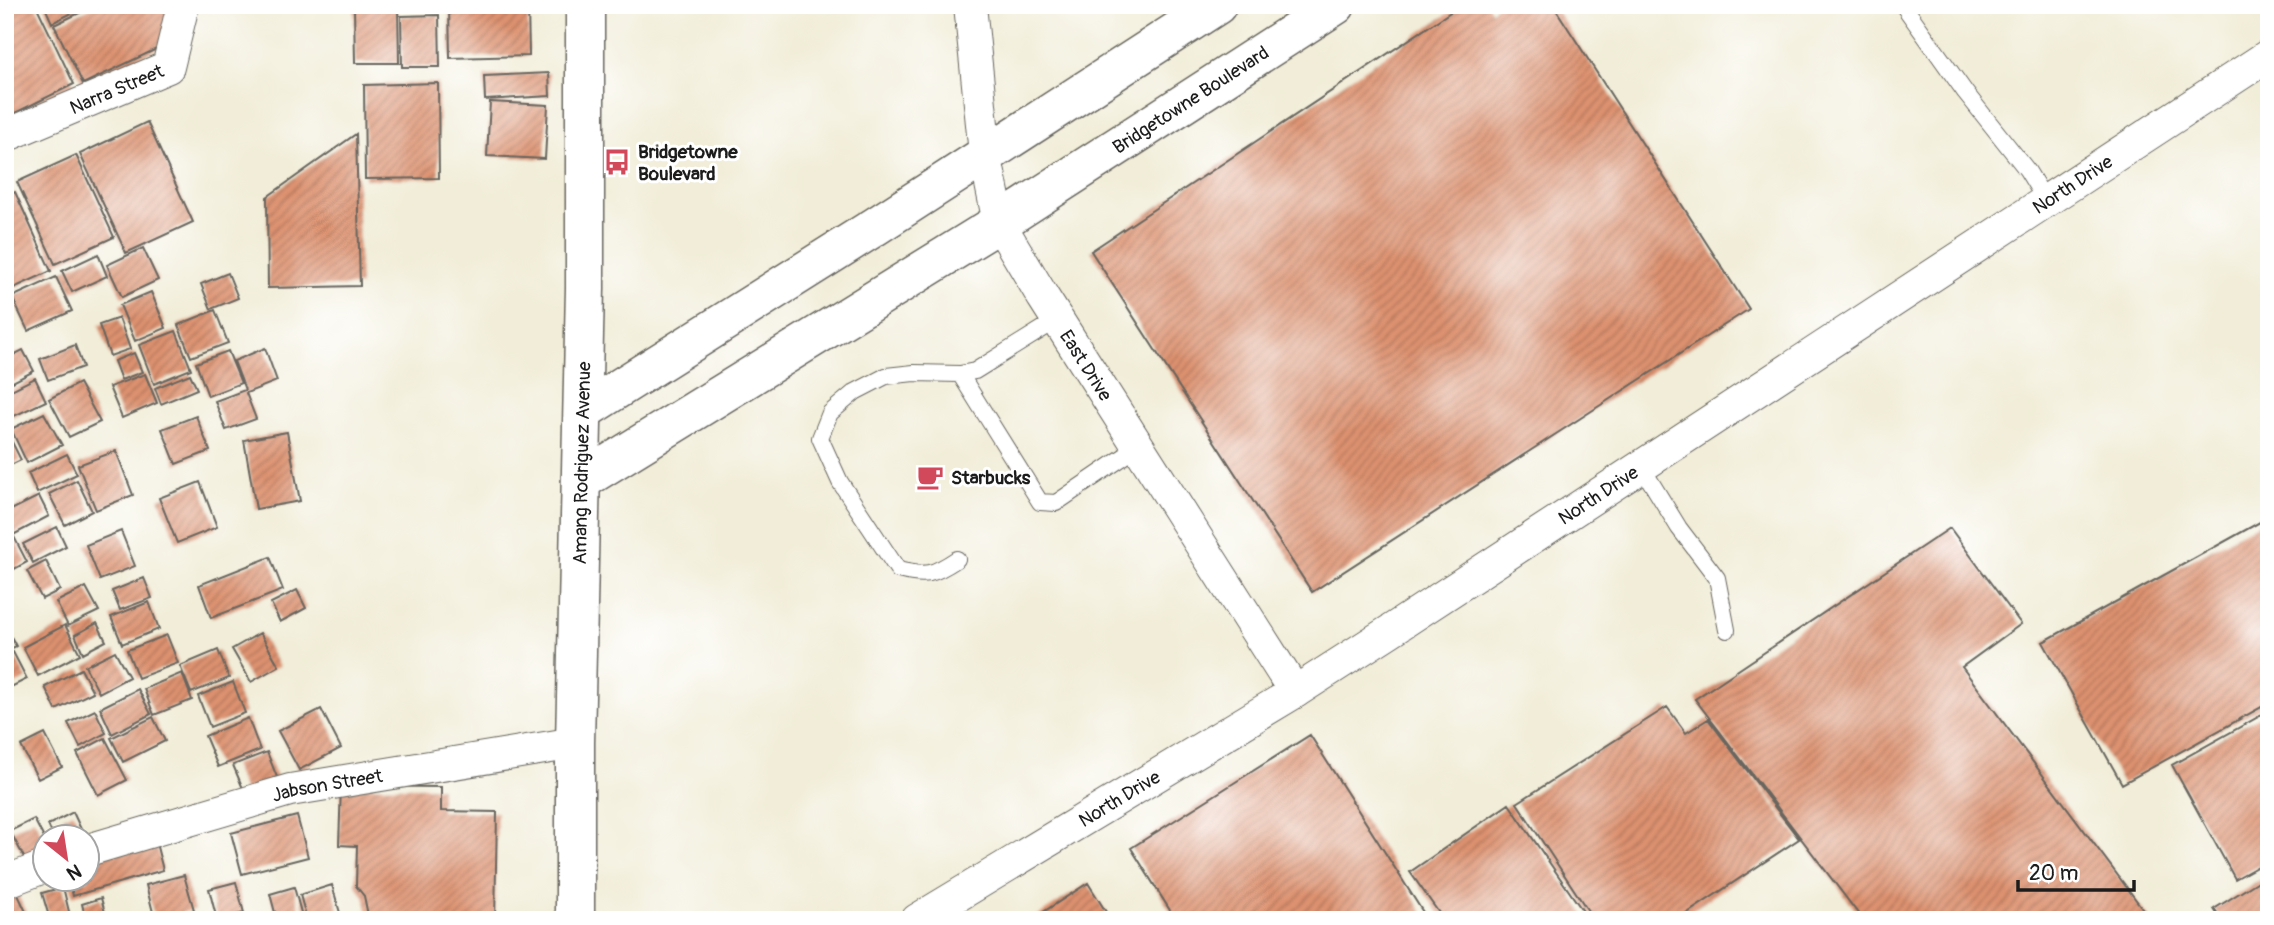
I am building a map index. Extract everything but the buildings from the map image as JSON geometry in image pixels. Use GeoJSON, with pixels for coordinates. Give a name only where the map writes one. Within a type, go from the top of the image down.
{"type":"FeatureCollection","features":[{"type":"Feature","properties":{"kind":"street","name":"Narra Street"},"geometry":{"type":"LineString","coordinates":[[5,136],[168,67],[183,5]]}},
{"type":"Feature","properties":{"kind":"street","name":"Amang Rodriguez Avenue"},"geometry":{"type":"LineString","coordinates":[[575,920],[575,743],[585,288],[585,5]]}},
{"type":"Feature","properties":{"kind":"street","name":"East Drive"},"geometry":{"type":"LineString","coordinates":[[970,5],[985,154],[999,223],[1138,447],[1295,691]]}},
{"type":"Feature","properties":{"kind":"street"},"geometry":{"type":"LineString","coordinates":[[583,411],[1217,5]]}},
{"type":"Feature","properties":{"kind":"street","name":"Bridgetowne Boulevard"},"geometry":{"type":"LineString","coordinates":[[581,481],[999,223],[1336,5]]}},
{"type":"Feature","properties":{"kind":"street","name":"North Drive"},"geometry":{"type":"LineString","coordinates":[[917,920],[1295,691],[2269,55]]}},
{"type":"Feature","properties":{"kind":"street","name":"Jabson Street"},"geometry":{"type":"LineString","coordinates":[[102,845],[290,790],[575,743]]}},
{"type":"Feature","properties":{"kind":"street"},"geometry":{"type":"LineString","coordinates":[[5,882],[32,871]]}},
{"type":"Feature","properties":{"kind":"lane"},"geometry":{"type":"LineString","coordinates":[[1903,5],[1965,92],[2027,170],[2046,201]]}},
{"type":"Feature","properties":{"kind":"lane"},"geometry":{"type":"LineString","coordinates":[[957,559],[937,572],[919,575],[898,570],[840,482],[820,438],[830,413],[855,392],[886,376],[975,372],[1058,320]]}},
{"type":"Feature","properties":{"kind":"lane"},"geometry":{"type":"LineString","coordinates":[[960,374],[1040,502],[1056,503],[1138,447]]}},
{"type":"Feature","properties":{"kind":"lane"},"geometry":{"type":"LineString","coordinates":[[1641,466],[1679,528],[1717,578],[1727,630]]}},
{"type":"Feature","properties":{"kind":"place","name":"Bridgetowne Boulevard"},"geometry":{"type":"Point","coordinates":[617,162]}},
{"type":"Feature","properties":{"kind":"place","name":"Starbucks"},"geometry":{"type":"Point","coordinates":[930,477]}}]}
